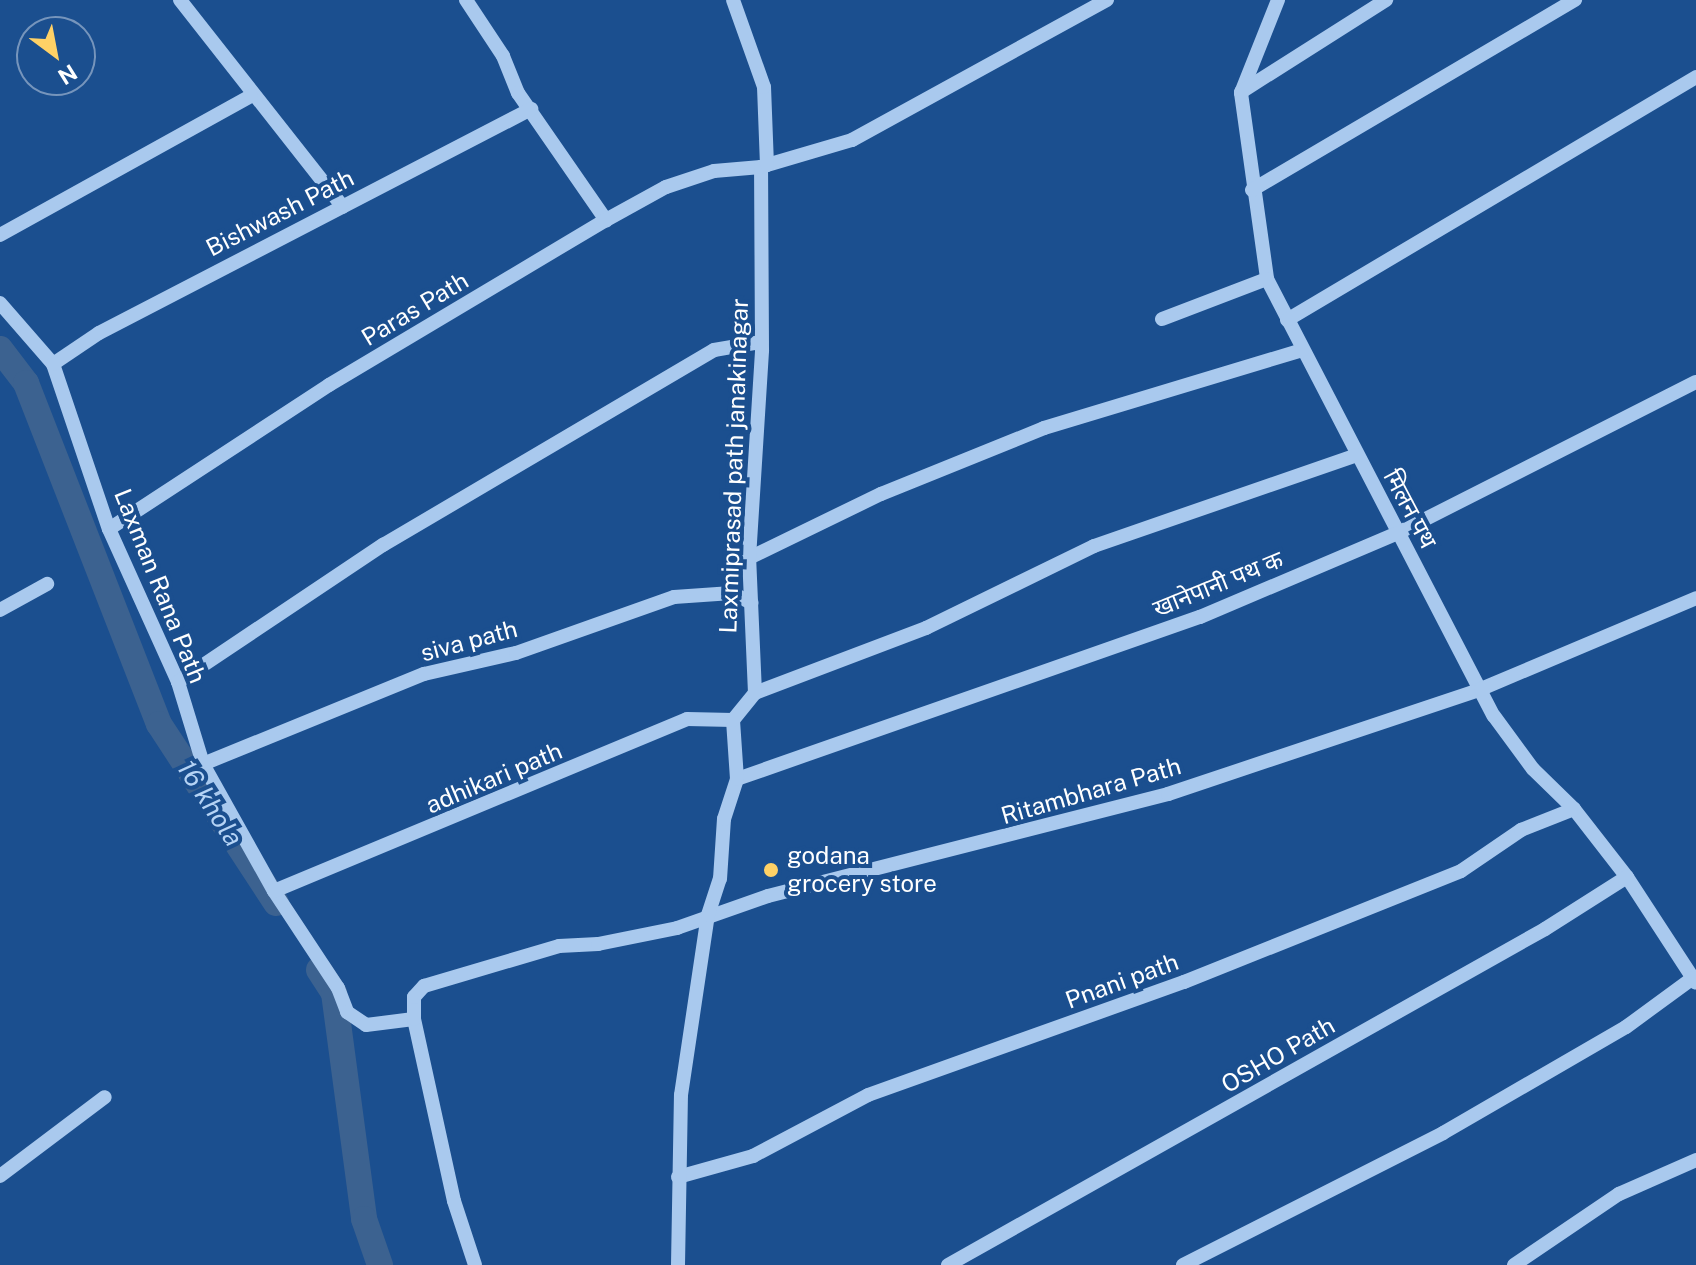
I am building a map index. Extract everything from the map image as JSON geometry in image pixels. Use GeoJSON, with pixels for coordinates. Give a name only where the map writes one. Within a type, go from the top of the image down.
{"type":"FeatureCollection","features":[{"type":"Feature","properties":{"kind":"street"},"geometry":{"type":"LineString","coordinates":[[180,0],[251,96],[343,207]]}},
{"type":"Feature","properties":{"kind":"street"},"geometry":{"type":"LineString","coordinates":[[466,0],[531,109],[606,220]]}},
{"type":"Feature","properties":{"kind":"street","name":"Laxmiprasad path janakinagar"},"geometry":{"type":"LineString","coordinates":[[733,0],[764,87],[761,342],[749,558],[755,693]]}},
{"type":"Feature","properties":{"kind":"street","name":"Paras Path"},"geometry":{"type":"LineString","coordinates":[[109,529],[317,393],[666,187],[714,171],[764,166],[852,140],[1107,0]]}},
{"type":"Feature","properties":{"kind":"street","name":"मिलन पथ"},"geometry":{"type":"LineString","coordinates":[[1278,0],[1241,93],[1252,190],[1267,279],[1396,534],[1481,689],[1533,769],[1574,809],[1627,877],[1694,980]]}},
{"type":"Feature","properties":{"kind":"street"},"geometry":{"type":"LineString","coordinates":[[1241,93],[1386,0]]}},
{"type":"Feature","properties":{"kind":"street"},"geometry":{"type":"LineString","coordinates":[[1252,190],[1575,0]]}},
{"type":"Feature","properties":{"kind":"street"},"geometry":{"type":"LineString","coordinates":[[1287,320],[1696,77]]}},
{"type":"Feature","properties":{"kind":"street"},"geometry":{"type":"LineString","coordinates":[[0,235],[251,96]]}},
{"type":"Feature","properties":{"kind":"street","name":"Bishwash Path"},"geometry":{"type":"LineString","coordinates":[[53,364],[99,333],[531,109]]}},
{"type":"Feature","properties":{"kind":"street"},"geometry":{"type":"LineString","coordinates":[[1162,319],[1267,279]]}},
{"type":"Feature","properties":{"kind":"street","name":"Laxman Rana Path"},"geometry":{"type":"LineString","coordinates":[[0,303],[53,364],[109,529],[178,682],[203,764],[274,891],[338,988],[347,1012],[366,1025],[414,1019]]}},
{"type":"Feature","properties":{"kind":"street"},"geometry":{"type":"LineString","coordinates":[[178,682],[383,545],[714,350],[761,342]]}},
{"type":"Feature","properties":{"kind":"street"},"geometry":{"type":"LineString","coordinates":[[749,558],[881,494],[1044,428],[1302,350]]}},
{"type":"Feature","properties":{"kind":"street","name":"खानेपानी पथ क"},"geometry":{"type":"LineString","coordinates":[[737,779],[1200,617],[1396,534],[1696,382]]}},
{"type":"Feature","properties":{"kind":"street"},"geometry":{"type":"LineString","coordinates":[[678,1265],[681,1095],[708,915],[720,879],[724,819],[737,779],[733,720],[755,693],[926,628],[1094,546],[1357,455]]}},
{"type":"Feature","properties":{"kind":"street"},"geometry":{"type":"LineString","coordinates":[[0,610],[47,584]]}},
{"type":"Feature","properties":{"kind":"street","name":"siva path"},"geometry":{"type":"LineString","coordinates":[[203,764],[424,674],[516,653],[674,597],[732,593],[752,603]]}},
{"type":"Feature","properties":{"kind":"street","name":"Ritambhara Path"},"geometry":{"type":"LineString","coordinates":[[414,1019],[414,997],[424,986],[559,946],[598,944],[1168,794],[1481,689],[1696,598]]}},
{"type":"Feature","properties":{"kind":"street","name":"adhikari path"},"geometry":{"type":"LineString","coordinates":[[274,891],[687,719],[733,720]]}},
{"type":"Feature","properties":{"kind":"street","name":"Pnani path"},"geometry":{"type":"LineString","coordinates":[[678,1177],[753,1156],[868,1095],[1184,982],[1461,871],[1521,830],[1574,809]]}},
{"type":"Feature","properties":{"kind":"street","name":"OSHO Path"},"geometry":{"type":"LineString","coordinates":[[948,1265],[1545,929],[1627,877]]}},
{"type":"Feature","properties":{"kind":"street"},"geometry":{"type":"LineString","coordinates":[[1183,1265],[1443,1133],[1626,1027],[1694,980]]}},
{"type":"Feature","properties":{"kind":"street"},"geometry":{"type":"LineString","coordinates":[[414,1019],[454,1201],[475,1265]]}},
{"type":"Feature","properties":{"kind":"street"},"geometry":{"type":"LineString","coordinates":[[0,1176],[105,1097]]}},
{"type":"Feature","properties":{"kind":"street"},"geometry":{"type":"LineString","coordinates":[[1514,1265],[1619,1194],[1696,1160]]}},
{"type":"Feature","properties":{"kind":"waterway","name":"16 khola"},"geometry":{"type":"LineString","coordinates":[[0,349],[26,383],[159,724],[276,903]]}},
{"type":"Feature","properties":{"kind":"waterway","name":"16 khola"},"geometry":{"type":"LineString","coordinates":[[319,970],[334,993],[364,1219],[380,1265]]}},
{"type":"Feature","properties":{"kind":"place","name":"godana grocery store"},"geometry":{"type":"Point","coordinates":[771,870]}}]}
